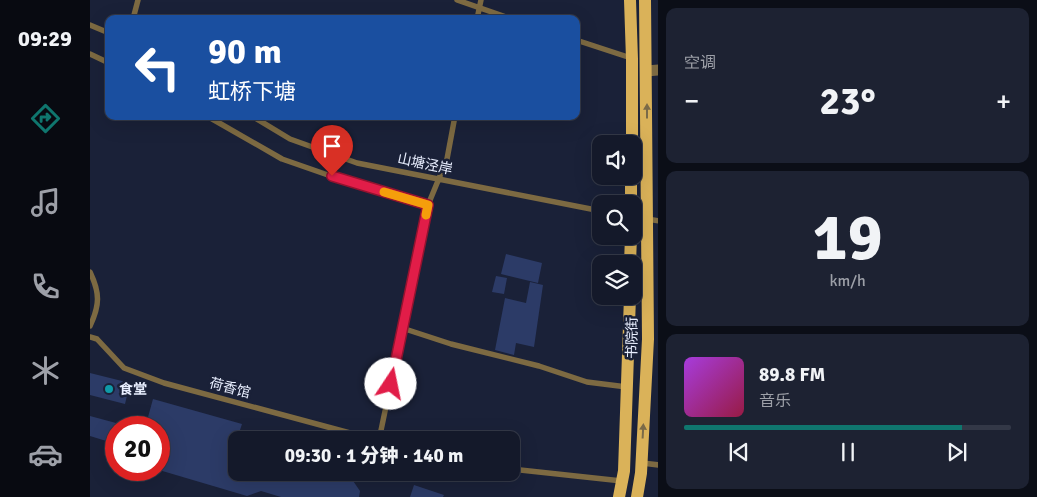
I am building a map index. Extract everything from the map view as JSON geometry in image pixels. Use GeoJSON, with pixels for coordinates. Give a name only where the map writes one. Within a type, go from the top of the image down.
{"type":"FeatureCollection","features":[{"type":"Feature","properties":{"kind":"main road"},"geometry":{"type":"LineString","coordinates":[[630,0],[632,135]]}},
{"type":"Feature","properties":{"kind":"main road","name":"书院街"},"geometry":{"type":"LineString","coordinates":[[637,497],[642,463],[653,220],[653,70],[645,0]]}},
{"type":"Feature","properties":{"kind":"main road","name":"书院街"},"geometry":{"type":"LineString","coordinates":[[619,497],[622,481],[628,387],[630,305]]}},
{"type":"Feature","properties":{"kind":"lane"},"geometry":{"type":"LineString","coordinates":[[134,15],[138,0]]}},
{"type":"Feature","properties":{"kind":"lane"},"geometry":{"type":"LineString","coordinates":[[456,0],[500,15]]}},
{"type":"Feature","properties":{"kind":"lane"},"geometry":{"type":"LineString","coordinates":[[478,15],[481,0]]}},
{"type":"Feature","properties":{"kind":"lane"},"geometry":{"type":"LineString","coordinates":[[90,25],[105,31]]}},
{"type":"Feature","properties":{"kind":"lane"},"geometry":{"type":"LineString","coordinates":[[580,41],[632,59]]}},
{"type":"Feature","properties":{"kind":"lane"},"geometry":{"type":"LineString","coordinates":[[90,54],[105,61]]}},
{"type":"Feature","properties":{"kind":"lane"},"geometry":{"type":"LineString","coordinates":[[214,120],[282,159],[348,182],[428,205]]}},
{"type":"Feature","properties":{"kind":"lane","name":"山塘泾岸"},"geometry":{"type":"LineString","coordinates":[[259,120],[290,139],[357,163],[592,209]]}},
{"type":"Feature","properties":{"kind":"lane"},"geometry":{"type":"LineString","coordinates":[[380,431],[428,205],[447,159],[454,120]]}},
{"type":"Feature","properties":{"kind":"lane"},"geometry":{"type":"LineString","coordinates":[[90,272],[98,290],[94,316],[90,326]]}},
{"type":"Feature","properties":{"kind":"lane"},"geometry":{"type":"LineString","coordinates":[[402,328],[451,344],[539,366],[586,382],[628,387]]}},
{"type":"Feature","properties":{"kind":"lane","name":"荷香馆"},"geometry":{"type":"LineString","coordinates":[[90,336],[124,368],[164,383],[344,431]]}},
{"type":"Feature","properties":{"kind":"lane"},"geometry":{"type":"LineString","coordinates":[[642,463],[658,465]]}},
{"type":"Feature","properties":{"kind":"lane"},"geometry":{"type":"LineString","coordinates":[[520,470],[622,481]]}},
{"type":"Feature","properties":{"kind":"building"},"geometry":{"type":"Polygon","coordinates":[[[506,254],[542,263],[538,283],[501,274],[506,254]]]}},
{"type":"Feature","properties":{"kind":"building"},"geometry":{"type":"Polygon","coordinates":[[[496,276],[507,278],[504,294],[492,292],[496,276]]]}},
{"type":"Feature","properties":{"kind":"building"},"geometry":{"type":"Polygon","coordinates":[[[530,282],[543,285],[534,347],[516,343],[514,355],[495,350],[505,298],[526,303],[530,282]]]}},
{"type":"Feature","properties":{"kind":"building","name":"食堂"},"geometry":{"type":"Polygon","coordinates":[[[90,373],[130,383],[125,404],[90,395],[90,373]]]}},
{"type":"Feature","properties":{"kind":"building"},"geometry":{"type":"Polygon","coordinates":[[[153,399],[242,424],[240,430],[244,431],[228,431],[228,481],[353,481],[360,491],[359,497],[281,497],[261,491],[247,496],[170,473],[170,416],[148,416],[153,399]]]}},
{"type":"Feature","properties":{"kind":"building"},"geometry":{"type":"Polygon","coordinates":[[[90,416],[105,420],[105,441],[90,436],[90,416]]]}},
{"type":"Feature","properties":{"kind":"building"},"geometry":{"type":"Polygon","coordinates":[[[414,485],[444,495],[443,497],[410,497],[414,485]]]}},
{"type":"Feature","properties":{"kind":"slow traffic"},"geometry":{"type":"LineString","coordinates":[[384,192],[428,205],[426,215]]}},
{"type":"Feature","properties":{"kind":"place","name":"食堂"},"geometry":{"type":"Point","coordinates":[109,389]}},
{"type":"Feature","properties":{"kind":"route"},"geometry":{"type":"LineString","coordinates":[[332,176],[428,205],[391,384]]}}]}
